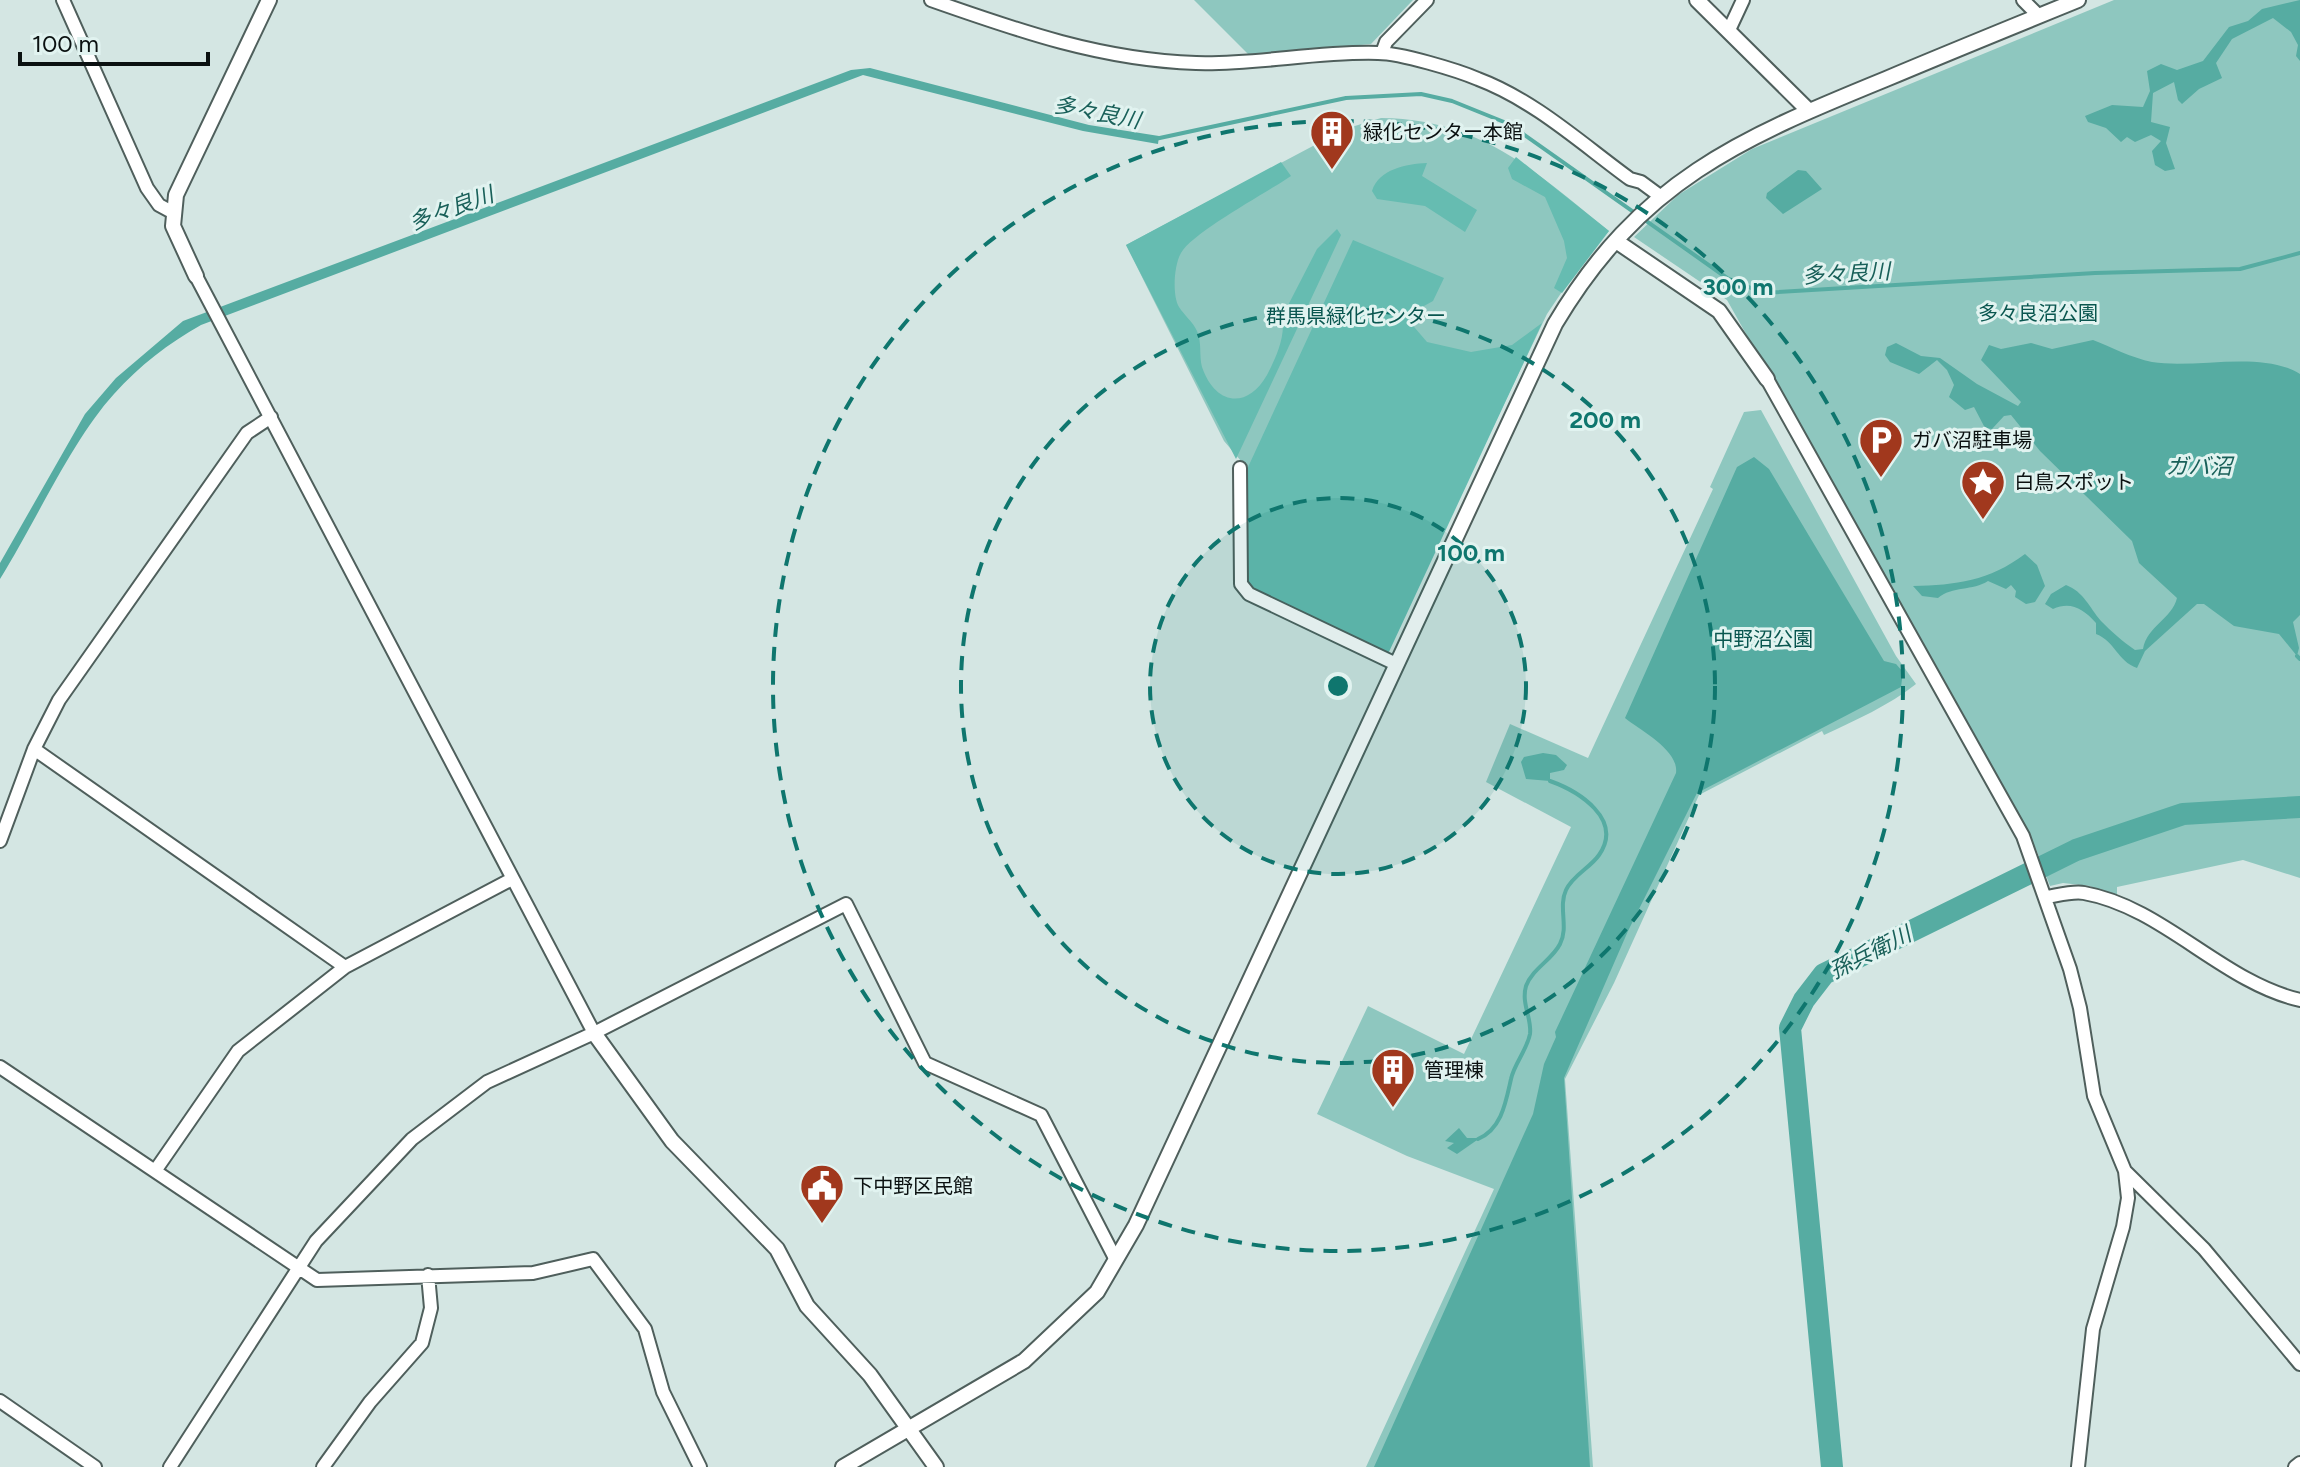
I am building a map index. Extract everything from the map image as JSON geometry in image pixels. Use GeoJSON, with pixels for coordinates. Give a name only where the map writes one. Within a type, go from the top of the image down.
{"type":"FeatureCollection","features":[{"type":"Feature","properties":{"kind":"street"},"geometry":{"type":"LineString","coordinates":[[63,0],[147,188],[159,205],[172,212]]}},
{"type":"Feature","properties":{"kind":"street"},"geometry":{"type":"LineString","coordinates":[[269,0],[199,142],[172,212],[181,246],[203,294],[271,417],[594,1033],[672,1141],[777,1249],[807,1306],[870,1375],[936,1467]]}},
{"type":"Feature","properties":{"kind":"street"},"geometry":{"type":"LineString","coordinates":[[931,0],[1042,40],[1146,59],[1229,64],[1382,53],[1478,79],[1531,106],[1630,179],[1641,182],[1658,198]]}},
{"type":"Feature","properties":{"kind":"street"},"geometry":{"type":"LineString","coordinates":[[1382,53],[1386,42],[1427,0]]}},
{"type":"Feature","properties":{"kind":"street"},"geometry":{"type":"LineString","coordinates":[[1697,0],[1808,110]]}},
{"type":"Feature","properties":{"kind":"street"},"geometry":{"type":"LineString","coordinates":[[1729,30],[1743,0]]}},
{"type":"Feature","properties":{"kind":"street"},"geometry":{"type":"LineString","coordinates":[[2023,0],[2039,16]]}},
{"type":"Feature","properties":{"kind":"street"},"geometry":{"type":"LineString","coordinates":[[843,1467],[1024,1361],[1097,1292],[1136,1225],[1555,324],[1582,282],[1616,241],[1658,198],[1736,143],[1808,110],[2078,0]]}},
{"type":"Feature","properties":{"kind":"street"},"geometry":{"type":"LineString","coordinates":[[1616,241],[1719,311],[1767,379],[1847,516],[2032,856],[2046,892],[2080,1008],[2098,1114],[2125,1171],[2128,1198],[2087,1361],[2078,1467]]}},
{"type":"Feature","properties":{"kind":"street"},"geometry":{"type":"LineString","coordinates":[[0,841],[34,749],[59,700],[247,433],[271,417]]}},
{"type":"Feature","properties":{"kind":"street"},"geometry":{"type":"LineString","coordinates":[[1240,468],[1241,584],[1249,594],[1396,664]]}},
{"type":"Feature","properties":{"kind":"street"},"geometry":{"type":"LineString","coordinates":[[34,749],[345,967]]}},
{"type":"Feature","properties":{"kind":"street"},"geometry":{"type":"LineString","coordinates":[[155,1171],[238,1051],[345,967],[512,879]]}},
{"type":"Feature","properties":{"kind":"street"},"geometry":{"type":"LineString","coordinates":[[2046,892],[2085,893],[2118,905],[2153,922],[2262,989],[2300,1000]]}},
{"type":"Feature","properties":{"kind":"street"},"geometry":{"type":"LineString","coordinates":[[170,1467],[316,1241],[377,1174],[460,1100],[487,1082],[594,1033],[846,904],[925,1063],[1041,1115],[1116,1260]]}},
{"type":"Feature","properties":{"kind":"street"},"geometry":{"type":"LineString","coordinates":[[0,1067],[317,1280],[533,1273],[593,1259],[645,1329],[663,1392],[700,1467]]}},
{"type":"Feature","properties":{"kind":"street"},"geometry":{"type":"LineString","coordinates":[[2125,1171],[2204,1249],[2300,1364]]}},
{"type":"Feature","properties":{"kind":"street"},"geometry":{"type":"LineString","coordinates":[[323,1467],[370,1402],[422,1343],[431,1308],[428,1275]]}},
{"type":"Feature","properties":{"kind":"street"},"geometry":{"type":"LineString","coordinates":[[0,1401],[95,1467]]}},
{"type":"Feature","properties":{"kind":"street"},"geometry":{"type":"LineString","coordinates":[[2295,1467],[2300,1463]]}},
{"type":"Feature","properties":{"kind":"green space"},"geometry":{"type":"Polygon","coordinates":[[[1194,0],[1413,0],[1371,44],[1249,55],[1194,0]]]}},
{"type":"Feature","properties":{"kind":"green space","name":"多々良沼公園"},"geometry":{"type":"Polygon","coordinates":[[[2114,0],[2300,0],[2300,878],[2243,860],[2117,887],[2117,899],[2090,886],[2063,883],[2050,886],[2036,849],[1727,300],[1634,237],[1678,195],[1752,149],[2114,0]]]}},
{"type":"Feature","properties":{"kind":"green space","name":"群馬県緑化センター"},"geometry":{"type":"Polygon","coordinates":[[[1381,118],[1417,121],[1478,139],[1531,170],[1609,231],[1586,256],[1547,314],[1474,467],[1247,582],[1243,478],[1247,468],[1224,441],[1126,245],[1345,129],[1381,118]]]}},
{"type":"Feature","properties":{"kind":"green space"},"geometry":{"type":"Polygon","coordinates":[[[1516,157],[1609,231],[1562,293],[1554,288],[1567,258],[1564,241],[1545,197],[1512,179],[1508,168],[1516,157]]]}},
{"type":"Feature","properties":{"kind":"green space"},"geometry":{"type":"Polygon","coordinates":[[[1281,162],[1291,176],[1200,234],[1181,253],[1175,272],[1177,302],[1197,331],[1202,367],[1208,380],[1223,395],[1241,398],[1250,394],[1267,375],[1281,339],[1282,317],[1317,249],[1337,229],[1341,235],[1236,459],[1126,245],[1281,162]]]}},
{"type":"Feature","properties":{"kind":"green space"},"geometry":{"type":"Polygon","coordinates":[[[1427,163],[1422,176],[1477,210],[1465,232],[1425,206],[1377,199],[1372,191],[1387,173],[1402,166],[1427,163]]]}},
{"type":"Feature","properties":{"kind":"green space"},"geometry":{"type":"Polygon","coordinates":[[[1353,240],[1444,278],[1433,301],[1413,312],[1409,321],[1427,342],[1471,352],[1512,345],[1542,323],[1388,654],[1252,589],[1245,577],[1243,478],[1353,240]]]}},
{"type":"Feature","properties":{"kind":"green space","name":"中野沼公園"},"geometry":{"type":"Polygon","coordinates":[[[1761,410],[1896,656],[1916,684],[1872,712],[1824,735],[1822,731],[1699,795],[1614,983],[1565,1079],[1593,1467],[1366,1467],[1494,1189],[1407,1156],[1317,1114],[1368,1006],[1464,1054],[1571,827],[1486,782],[1510,724],[1588,758],[1713,489],[1710,487],[1744,412],[1761,410]]]}},
{"type":"Feature","properties":{"kind":"water"},"geometry":{"type":"Polygon","coordinates":[[[2300,0],[2300,61],[2296,56],[2298,45],[2291,32],[2273,18],[2232,39],[2216,63],[2222,78],[2199,89],[2182,104],[2174,82],[2153,93],[2151,122],[2170,127],[2166,143],[2175,169],[2165,171],[2155,165],[2152,151],[2161,141],[2151,135],[2135,142],[2127,137],[2121,142],[2106,128],[2088,122],[2085,116],[2112,105],[2143,107],[2150,91],[2147,71],[2161,64],[2177,70],[2203,61],[2229,27],[2248,21],[2262,9],[2300,0]]]}},
{"type":"Feature","properties":{"kind":"water"},"geometry":{"type":"Polygon","coordinates":[[[870,68],[1089,125],[1159,136],[1158,144],[1083,131],[863,75],[201,325],[144,365],[98,413],[0,579],[0,563],[85,414],[116,378],[183,321],[851,70],[870,68]]]}},
{"type":"Feature","properties":{"kind":"water"},"geometry":{"type":"Polygon","coordinates":[[[1798,170],[1806,171],[1822,189],[1783,214],[1766,198],[1767,193],[1798,170]]]}},
{"type":"Feature","properties":{"kind":"water","name":"ガバ沼"},"geometry":{"type":"Polygon","coordinates":[[[2093,340],[2152,362],[2267,363],[2300,374],[2300,615],[2293,622],[2299,648],[2297,656],[2279,634],[2234,626],[2204,604],[2197,604],[2145,651],[2137,668],[2096,634],[2096,623],[2086,613],[2076,607],[2053,609],[2045,604],[2051,594],[2066,585],[2072,588],[2101,621],[2135,650],[2143,649],[2149,634],[2170,612],[2177,598],[2139,563],[2132,541],[2040,451],[2011,415],[2004,416],[1992,429],[1985,428],[1974,407],[1965,410],[1949,397],[1954,385],[1947,370],[1937,360],[1919,374],[1890,362],[1885,355],[1887,347],[1896,343],[1921,356],[1940,358],[1977,384],[2018,406],[2021,402],[1981,360],[1989,345],[2001,349],[2031,343],[2052,349],[2093,340]]]}},
{"type":"Feature","properties":{"kind":"water"},"geometry":{"type":"Polygon","coordinates":[[[1754,457],[1769,469],[1884,661],[1896,664],[1903,672],[1901,687],[1697,793],[1628,931],[1564,1078],[1590,1467],[1374,1467],[1533,1114],[1555,1032],[1676,773],[1672,757],[1665,749],[1625,718],[1737,467],[1754,457]]]}},
{"type":"Feature","properties":{"kind":"water"},"geometry":{"type":"Polygon","coordinates":[[[2025,554],[2037,565],[2045,586],[2035,602],[2026,604],[2015,597],[2016,591],[2011,585],[2006,589],[1988,581],[1938,598],[1922,596],[1913,586],[1972,580],[1998,570],[2025,554]]]}},
{"type":"Feature","properties":{"kind":"water"},"geometry":{"type":"Polygon","coordinates":[[[1543,753],[1556,755],[1567,765],[1564,770],[1550,773],[1550,781],[1526,779],[1521,762],[1524,757],[1543,753]]]}},
{"type":"Feature","properties":{"kind":"water"},"geometry":{"type":"Polygon","coordinates":[[[1459,1128],[1467,1138],[1480,1138],[1457,1154],[1447,1148],[1454,1143],[1445,1141],[1459,1128]]]}},
{"type":"Feature","properties":{"kind":"waterway","name":"多々良川"},"geometry":{"type":"LineString","coordinates":[[1155,139],[1346,98],[1421,94],[1452,101],[1509,124],[1727,278],[1763,293],[2095,273],[2240,269],[2300,253]]}},
{"type":"Feature","properties":{"kind":"waterway"},"geometry":{"type":"LineString","coordinates":[[2297,656],[2300,659]]}},
{"type":"Feature","properties":{"kind":"waterway"},"geometry":{"type":"LineString","coordinates":[[1478,1139],[1498,1121],[1513,1073],[1528,1040],[1530,1028],[1526,986],[1563,937],[1566,890],[1595,860],[1605,842],[1606,830],[1594,808],[1573,792],[1550,781]]}},
{"type":"Feature","properties":{"kind":"waterway","name":"孫兵衛川"},"geometry":{"type":"LineString","coordinates":[[1832,1467],[1790,1028],[1804,1000],[1824,974],[2076,850],[2183,814],[2300,807]]}},
{"type":"Feature","properties":{"kind":"place","name":"緑化センター本館"},"geometry":{"type":"Point","coordinates":[1332,171]}},
{"type":"Feature","properties":{"kind":"place","name":"ガバ沼駐車場"},"geometry":{"type":"Point","coordinates":[1881,479]}},
{"type":"Feature","properties":{"kind":"place","name":"白鳥スポット"},"geometry":{"type":"Point","coordinates":[1983,521]}},
{"type":"Feature","properties":{"kind":"place","name":"管理棟"},"geometry":{"type":"Point","coordinates":[1393,1109]}},
{"type":"Feature","properties":{"kind":"place","name":"下中野区民館"},"geometry":{"type":"Point","coordinates":[822,1225]}}]}
